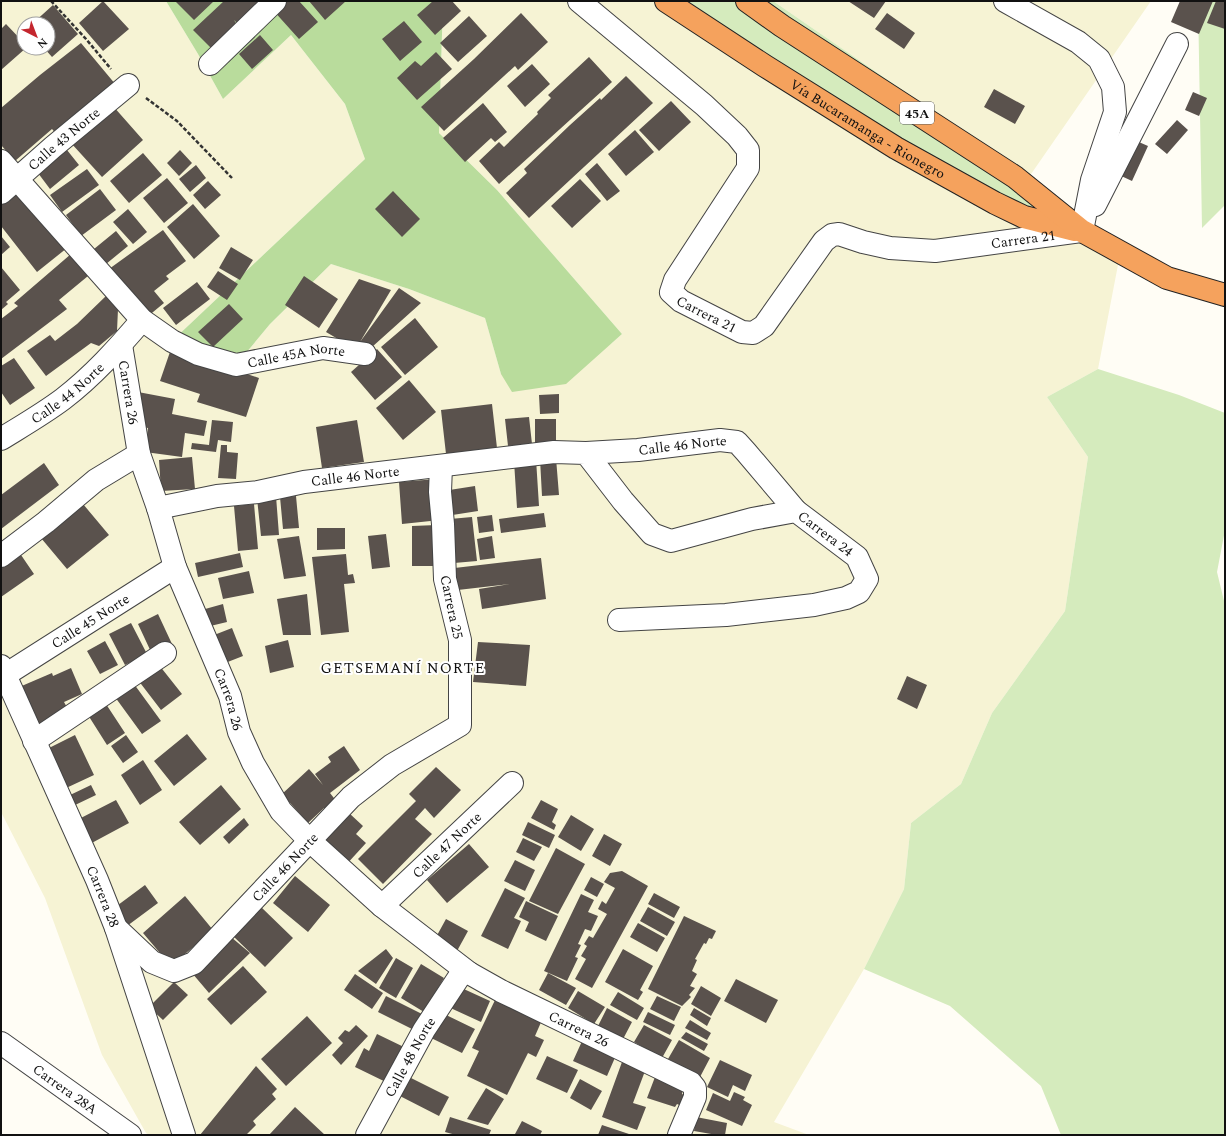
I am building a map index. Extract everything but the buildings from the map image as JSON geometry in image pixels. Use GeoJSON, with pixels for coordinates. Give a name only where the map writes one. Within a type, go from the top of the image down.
{"type":"FeatureCollection","features":[{"type":"Feature","properties":{"kind":"highway","name":"Vía Bucaramanga - Rionegro"},"geometry":{"type":"LineString","coordinates":[[666,1],[765,66],[896,148],[995,203],[1024,217],[1082,231]]}},
{"type":"Feature","properties":{"kind":"highway","name":"Vía Bucaramanga - Rionegro"},"geometry":{"type":"LineString","coordinates":[[747,1],[789,30],[1016,177],[1082,231],[1167,278],[1225,295]]}},
{"type":"Feature","properties":{"kind":"street"},"geometry":{"type":"LineString","coordinates":[[210,64],[275,1]]}},
{"type":"Feature","properties":{"kind":"street","name":"Carrera 21"},"geometry":{"type":"LineString","coordinates":[[579,1],[704,106],[737,136],[748,150],[748,168],[675,280],[671,292],[680,301],[742,332],[753,333],[764,326],[824,241],[832,235],[839,234],[863,242],[890,248],[935,251],[1082,231]]}},
{"type":"Feature","properties":{"kind":"street"},"geometry":{"type":"LineString","coordinates":[[1005,1],[1078,42],[1099,59],[1113,87],[1115,112],[1092,180],[1082,231]]}},
{"type":"Feature","properties":{"kind":"street"},"geometry":{"type":"LineString","coordinates":[[1082,231],[1177,44]]}},
{"type":"Feature","properties":{"kind":"street","name":"Calle 43 Norte"},"geometry":{"type":"LineString","coordinates":[[9,186],[128,85]]}},
{"type":"Feature","properties":{"kind":"street"},"geometry":{"type":"LineString","coordinates":[[1,162],[9,186],[142,320]]}},
{"type":"Feature","properties":{"kind":"street","name":"Calle 44 Norte"},"geometry":{"type":"LineString","coordinates":[[1,439],[63,399],[93,373],[121,345],[142,320]]}},
{"type":"Feature","properties":{"kind":"street","name":"Calle 45A Norte"},"geometry":{"type":"LineString","coordinates":[[142,320],[172,340],[198,354],[236,365],[323,348],[365,354]]}},
{"type":"Feature","properties":{"kind":"street","name":"Carrera 26"},"geometry":{"type":"LineString","coordinates":[[121,345],[139,454],[158,508],[175,567],[230,696],[240,732],[253,763],[281,810],[309,840],[463,977],[501,991],[691,1083],[695,1088],[695,1096],[679,1135]]}},
{"type":"Feature","properties":{"kind":"street","name":"Calle 46 Norte"},"geometry":{"type":"LineString","coordinates":[[158,508],[216,496],[258,492],[304,482],[554,452],[586,453],[638,450],[720,440],[737,442],[796,511]]}},
{"type":"Feature","properties":{"kind":"street","name":"Carrera 24"},"geometry":{"type":"LineString","coordinates":[[586,453],[623,501],[652,534],[671,540],[752,519],[796,511],[858,557],[867,579],[859,592],[846,598],[814,605],[733,614],[619,620]]}},
{"type":"Feature","properties":{"kind":"street"},"geometry":{"type":"LineString","coordinates":[[1,556],[46,522],[96,480],[139,454]]}},
{"type":"Feature","properties":{"kind":"street","name":"Carrera 25"},"geometry":{"type":"LineString","coordinates":[[441,466],[440,492],[445,579],[460,640],[460,725]]}},
{"type":"Feature","properties":{"kind":"street","name":"Calle 45 Norte"},"geometry":{"type":"LineString","coordinates":[[3,670],[175,567]]}},
{"type":"Feature","properties":{"kind":"street"},"geometry":{"type":"LineString","coordinates":[[34,741],[165,653]]}},
{"type":"Feature","properties":{"kind":"street","name":"Carrera 28"},"geometry":{"type":"LineString","coordinates":[[3,670],[97,880],[116,928],[184,1135]]}},
{"type":"Feature","properties":{"kind":"street","name":"Calle 46 Norte"},"geometry":{"type":"LineString","coordinates":[[116,928],[152,962],[174,971],[194,963],[351,797],[392,764],[460,725]]}},
{"type":"Feature","properties":{"kind":"street","name":"Calle 47 Norte"},"geometry":{"type":"LineString","coordinates":[[382,906],[512,783]]}},
{"type":"Feature","properties":{"kind":"street","name":"Calle 48 Norte"},"geometry":{"type":"LineString","coordinates":[[367,1135],[424,1030],[463,977]]}},
{"type":"Feature","properties":{"kind":"street","name":"Carrera 28A"},"geometry":{"type":"LineString","coordinates":[[1,1043],[130,1135]]}},
{"type":"Feature","properties":{"kind":"shaded area"},"geometry":{"type":"Polygon","coordinates":[[[1,1],[166,1],[223,99],[291,35],[345,104],[365,159],[173,340],[236,365],[270,324],[331,264],[409,289],[485,318],[501,374],[612,343],[622,334],[497,190],[439,133],[443,1],[684,1],[766,53],[1122,244],[1098,369],[1047,397],[1088,457],[1065,611],[992,713],[961,784],[911,823],[904,889],[864,969],[774,1122],[809,1135],[149,1135],[146,1133],[102,1055],[45,898],[1,812],[1,1]]]}},
{"type":"Feature","properties":{"kind":"shaded area"},"geometry":{"type":"Polygon","coordinates":[[[773,1],[1151,1],[1029,177],[773,1]]]}},
{"type":"Feature","properties":{"kind":"green space"},"geometry":{"type":"Polygon","coordinates":[[[166,1],[443,1],[439,133],[497,190],[622,334],[566,384],[512,392],[501,374],[485,318],[409,289],[331,264],[270,324],[236,365],[172,341],[365,159],[345,104],[291,35],[223,99],[166,1]]]}},
{"type":"Feature","properties":{"kind":"green space"},"geometry":{"type":"Polygon","coordinates":[[[684,1],[773,1],[1029,177],[1122,244],[987,192],[889,139],[766,53],[684,1]]]}},
{"type":"Feature","properties":{"kind":"green space"},"geometry":{"type":"Polygon","coordinates":[[[1198,1],[1225,1],[1225,205],[1202,228],[1198,1]]]}},
{"type":"Feature","properties":{"kind":"green space"},"geometry":{"type":"Polygon","coordinates":[[[1098,369],[1179,395],[1225,413],[1225,530],[1217,572],[1225,605],[1225,1135],[1061,1135],[1041,1086],[950,1006],[864,969],[904,889],[911,823],[961,784],[992,713],[1065,611],[1088,457],[1047,397],[1098,369]]]}},
{"type":"Feature","properties":{"kind":"district","name":"GETSEMANÍ NORTE"},"geometry":{"type":"Point","coordinates":[403,668]}}]}
